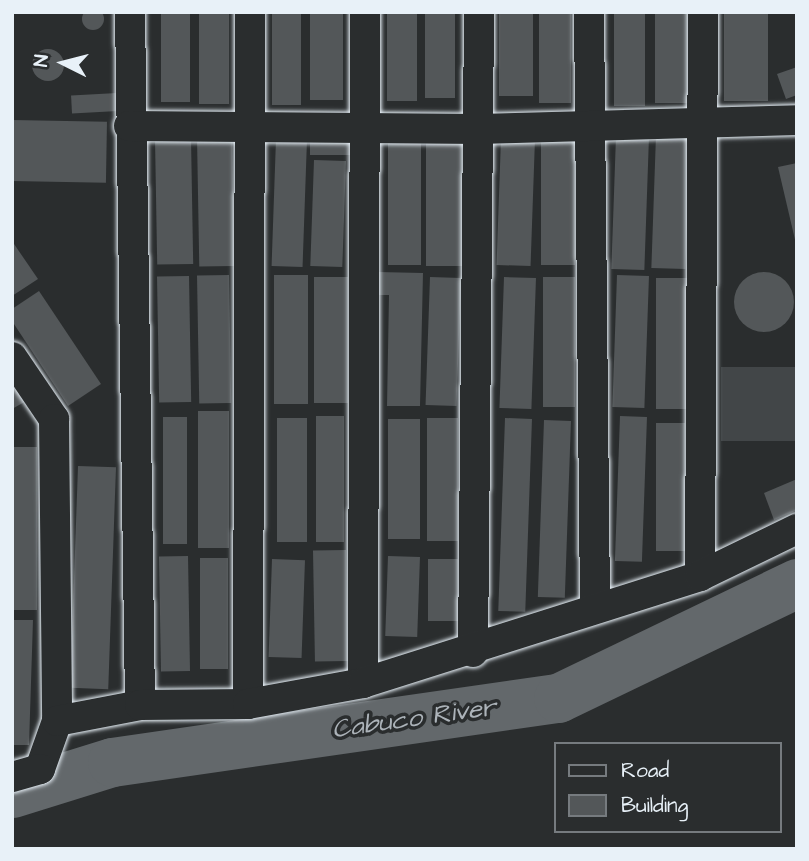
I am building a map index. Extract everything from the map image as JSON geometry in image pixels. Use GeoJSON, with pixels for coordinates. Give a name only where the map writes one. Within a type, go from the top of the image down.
{"type":"FeatureCollection","features":[{"type":"Feature","properties":{"kind":"street"},"geometry":{"type":"LineString","coordinates":[[131,12],[129,126],[140,705]]}},
{"type":"Feature","properties":{"kind":"street"},"geometry":{"type":"LineString","coordinates":[[248,704],[250,12]]}},
{"type":"Feature","properties":{"kind":"street"},"geometry":{"type":"LineString","coordinates":[[363,683],[365,12]]}},
{"type":"Feature","properties":{"kind":"street"},"geometry":{"type":"LineString","coordinates":[[472,652],[479,12]]}},
{"type":"Feature","properties":{"kind":"street"},"geometry":{"type":"LineString","coordinates":[[589,12],[595,608]]}},
{"type":"Feature","properties":{"kind":"street"},"geometry":{"type":"LineString","coordinates":[[700,576],[703,12]]}},
{"type":"Feature","properties":{"kind":"street"},"geometry":{"type":"LineString","coordinates":[[129,126],[479,129],[702,126],[797,120]]}},
{"type":"Feature","properties":{"kind":"street"},"geometry":{"type":"LineString","coordinates":[[12,357],[54,419],[57,721],[40,769],[12,778]]}},
{"type":"Feature","properties":{"kind":"street"},"geometry":{"type":"LineString","coordinates":[[57,721],[140,705],[248,704],[363,683],[472,652],[595,608],[700,576],[797,529]]}},
{"type":"Feature","properties":{"kind":"shaded area"},"geometry":{"type":"Polygon","coordinates":[[[721,367],[797,367],[797,441],[721,441],[721,367]]]}},
{"type":"Feature","properties":{"kind":"building"},"geometry":{"type":"Polygon","coordinates":[[[93,8],[101,11],[104,19],[101,27],[93,30],[85,27],[82,19],[85,11],[93,8]]]}},
{"type":"Feature","properties":{"kind":"building"},"geometry":{"type":"Polygon","coordinates":[[[161,12],[190,12],[190,102],[161,102],[161,12]]]}},
{"type":"Feature","properties":{"kind":"building"},"geometry":{"type":"Polygon","coordinates":[[[199,12],[229,12],[229,104],[199,104],[199,12]]]}},
{"type":"Feature","properties":{"kind":"building"},"geometry":{"type":"Polygon","coordinates":[[[272,12],[301,12],[301,105],[272,105],[272,12]]]}},
{"type":"Feature","properties":{"kind":"building"},"geometry":{"type":"Polygon","coordinates":[[[310,12],[343,12],[343,100],[310,100],[310,12]]]}},
{"type":"Feature","properties":{"kind":"building"},"geometry":{"type":"Polygon","coordinates":[[[387,12],[417,12],[417,101],[387,101],[387,12]]]}},
{"type":"Feature","properties":{"kind":"building"},"geometry":{"type":"Polygon","coordinates":[[[425,12],[455,12],[455,98],[425,98],[425,12]]]}},
{"type":"Feature","properties":{"kind":"building"},"geometry":{"type":"Polygon","coordinates":[[[499,12],[533,12],[533,96],[499,96],[499,12]]]}},
{"type":"Feature","properties":{"kind":"building"},"geometry":{"type":"Polygon","coordinates":[[[539,12],[571,12],[571,103],[539,103],[539,12]]]}},
{"type":"Feature","properties":{"kind":"building"},"geometry":{"type":"Polygon","coordinates":[[[614,12],[645,12],[645,106],[614,106],[614,12]]]}},
{"type":"Feature","properties":{"kind":"building"},"geometry":{"type":"Polygon","coordinates":[[[655,12],[688,12],[688,103],[655,103],[655,12]]]}},
{"type":"Feature","properties":{"kind":"building"},"geometry":{"type":"Polygon","coordinates":[[[724,12],[768,12],[768,101],[724,101],[724,12]]]}},
{"type":"Feature","properties":{"kind":"building"},"geometry":{"type":"Polygon","coordinates":[[[48,49],[59,54],[64,65],[59,76],[48,81],[37,76],[32,65],[37,54],[48,49]]]}},
{"type":"Feature","properties":{"kind":"building"},"geometry":{"type":"Polygon","coordinates":[[[797,67],[797,95],[786,99],[777,74],[797,67]]]}},
{"type":"Feature","properties":{"kind":"building"},"geometry":{"type":"Polygon","coordinates":[[[117,93],[118,111],[72,113],[71,95],[117,93]]]}},
{"type":"Feature","properties":{"kind":"building"},"geometry":{"type":"Polygon","coordinates":[[[12,120],[107,122],[106,183],[12,181],[12,120]]]}},
{"type":"Feature","properties":{"kind":"building"},"geometry":{"type":"Polygon","coordinates":[[[310,129],[357,129],[357,155],[310,155],[310,129]]]}},
{"type":"Feature","properties":{"kind":"building"},"geometry":{"type":"Polygon","coordinates":[[[426,135],[462,135],[462,266],[426,266],[426,135]]]}},
{"type":"Feature","properties":{"kind":"building"},"geometry":{"type":"Polygon","coordinates":[[[656,135],[690,136],[685,269],[651,268],[656,135]]]}},
{"type":"Feature","properties":{"kind":"building"},"geometry":{"type":"Polygon","coordinates":[[[232,136],[234,266],[199,267],[197,137],[232,136]]]}},
{"type":"Feature","properties":{"kind":"building"},"geometry":{"type":"Polygon","coordinates":[[[616,136],[649,137],[644,270],[611,269],[616,136]]]}},
{"type":"Feature","properties":{"kind":"building"},"geometry":{"type":"Polygon","coordinates":[[[191,138],[193,264],[157,265],[155,139],[191,138]]]}},
{"type":"Feature","properties":{"kind":"building"},"geometry":{"type":"Polygon","coordinates":[[[501,138],[535,139],[531,266],[497,265],[501,138]]]}},
{"type":"Feature","properties":{"kind":"building"},"geometry":{"type":"Polygon","coordinates":[[[276,139],[307,140],[303,267],[272,266],[276,139]]]}},
{"type":"Feature","properties":{"kind":"building"},"geometry":{"type":"Polygon","coordinates":[[[541,139],[575,139],[575,265],[541,265],[541,139]]]}},
{"type":"Feature","properties":{"kind":"building"},"geometry":{"type":"Polygon","coordinates":[[[388,140],[421,140],[421,265],[388,265],[388,140]]]}},
{"type":"Feature","properties":{"kind":"building"},"geometry":{"type":"Polygon","coordinates":[[[314,160],[346,161],[342,267],[310,266],[314,160]]]}},
{"type":"Feature","properties":{"kind":"building"},"geometry":{"type":"Polygon","coordinates":[[[797,163],[797,244],[796,244],[778,167],[797,163]]]}},
{"type":"Feature","properties":{"kind":"building"},"geometry":{"type":"Polygon","coordinates":[[[12,241],[38,279],[12,296],[12,241]]]}},
{"type":"Feature","properties":{"kind":"building"},"geometry":{"type":"Polygon","coordinates":[[[378,272],[423,273],[420,406],[387,406],[389,295],[378,295],[378,272]]]}},
{"type":"Feature","properties":{"kind":"building"},"geometry":{"type":"Polygon","coordinates":[[[764,272],[781,277],[789,285],[794,302],[789,319],[781,327],[764,332],[747,327],[739,319],[734,302],[739,285],[747,277],[764,272]]]}},
{"type":"Feature","properties":{"kind":"building"},"geometry":{"type":"Polygon","coordinates":[[[229,275],[231,403],[199,404],[197,276],[229,275]]]}},
{"type":"Feature","properties":{"kind":"building"},"geometry":{"type":"Polygon","coordinates":[[[274,275],[308,275],[308,404],[274,404],[274,275]]]}},
{"type":"Feature","properties":{"kind":"building"},"geometry":{"type":"Polygon","coordinates":[[[617,275],[649,276],[644,408],[612,407],[617,275]]]}},
{"type":"Feature","properties":{"kind":"building"},"geometry":{"type":"Polygon","coordinates":[[[189,276],[191,402],[159,403],[157,277],[189,276]]]}},
{"type":"Feature","properties":{"kind":"building"},"geometry":{"type":"Polygon","coordinates":[[[314,277],[348,277],[348,403],[314,403],[314,277]]]}},
{"type":"Feature","properties":{"kind":"building"},"geometry":{"type":"Polygon","coordinates":[[[430,277],[461,278],[457,406],[426,405],[430,277]]]}},
{"type":"Feature","properties":{"kind":"building"},"geometry":{"type":"Polygon","coordinates":[[[504,277],[536,278],[531,409],[499,408],[504,277]]]}},
{"type":"Feature","properties":{"kind":"building"},"geometry":{"type":"Polygon","coordinates":[[[543,277],[575,277],[575,407],[543,407],[543,277]]]}},
{"type":"Feature","properties":{"kind":"building"},"geometry":{"type":"Polygon","coordinates":[[[656,278],[689,278],[689,409],[656,409],[656,278]]]}},
{"type":"Feature","properties":{"kind":"building"},"geometry":{"type":"Polygon","coordinates":[[[39,291],[101,384],[68,406],[12,321],[12,309],[39,291]]]}},
{"type":"Feature","properties":{"kind":"building"},"geometry":{"type":"Polygon","coordinates":[[[12,375],[28,400],[12,409],[12,375]]]}},
{"type":"Feature","properties":{"kind":"building"},"geometry":{"type":"Polygon","coordinates":[[[198,411],[229,411],[229,548],[198,548],[198,411]]]}},
{"type":"Feature","properties":{"kind":"building"},"geometry":{"type":"Polygon","coordinates":[[[316,416],[344,416],[344,542],[316,542],[316,416]]]}},
{"type":"Feature","properties":{"kind":"building"},"geometry":{"type":"Polygon","coordinates":[[[620,416],[647,417],[642,562],[615,561],[620,416]]]}},
{"type":"Feature","properties":{"kind":"building"},"geometry":{"type":"Polygon","coordinates":[[[163,417],[187,417],[187,544],[163,544],[163,417]]]}},
{"type":"Feature","properties":{"kind":"building"},"geometry":{"type":"Polygon","coordinates":[[[277,418],[307,418],[307,542],[277,542],[277,418]]]}},
{"type":"Feature","properties":{"kind":"building"},"geometry":{"type":"Polygon","coordinates":[[[427,418],[458,418],[458,541],[427,541],[427,418]]]}},
{"type":"Feature","properties":{"kind":"building"},"geometry":{"type":"Polygon","coordinates":[[[505,418],[532,419],[525,612],[498,611],[505,418]]]}},
{"type":"Feature","properties":{"kind":"building"},"geometry":{"type":"Polygon","coordinates":[[[388,419],[420,419],[420,539],[388,539],[388,419]]]}},
{"type":"Feature","properties":{"kind":"building"},"geometry":{"type":"Polygon","coordinates":[[[544,420],[571,421],[565,598],[538,597],[544,420]]]}},
{"type":"Feature","properties":{"kind":"building"},"geometry":{"type":"Polygon","coordinates":[[[656,423],[685,423],[685,551],[656,551],[656,423]]]}},
{"type":"Feature","properties":{"kind":"building"},"geometry":{"type":"Polygon","coordinates":[[[12,447],[37,447],[37,610],[12,610],[12,447]]]}},
{"type":"Feature","properties":{"kind":"building"},"geometry":{"type":"Polygon","coordinates":[[[78,466],[116,467],[108,689],[70,688],[78,466]]]}},
{"type":"Feature","properties":{"kind":"building"},"geometry":{"type":"Polygon","coordinates":[[[797,479],[797,510],[774,520],[764,493],[797,479]]]}},
{"type":"Feature","properties":{"kind":"building"},"geometry":{"type":"Polygon","coordinates":[[[346,550],[348,661],[315,662],[313,551],[346,550]]]}},
{"type":"Feature","properties":{"kind":"building"},"geometry":{"type":"Polygon","coordinates":[[[188,556],[190,671],[161,671],[159,557],[188,556]]]}},
{"type":"Feature","properties":{"kind":"building"},"geometry":{"type":"Polygon","coordinates":[[[388,556],[420,557],[417,637],[385,636],[388,556]]]}},
{"type":"Feature","properties":{"kind":"building"},"geometry":{"type":"Polygon","coordinates":[[[200,558],[228,558],[228,669],[200,669],[200,558]]]}},
{"type":"Feature","properties":{"kind":"building"},"geometry":{"type":"Polygon","coordinates":[[[272,559],[305,560],[302,658],[269,657],[272,559]]]}},
{"type":"Feature","properties":{"kind":"building"},"geometry":{"type":"Polygon","coordinates":[[[428,559],[458,559],[458,621],[428,621],[428,559]]]}},
{"type":"Feature","properties":{"kind":"building"},"geometry":{"type":"Polygon","coordinates":[[[12,620],[33,620],[29,745],[12,745],[12,620]]]}},
{"type":"Feature","properties":{"kind":"waterway","name":"Cabuco River"},"geometry":{"type":"LineString","coordinates":[[12,793],[112,762],[558,698],[797,583]]}}]}
